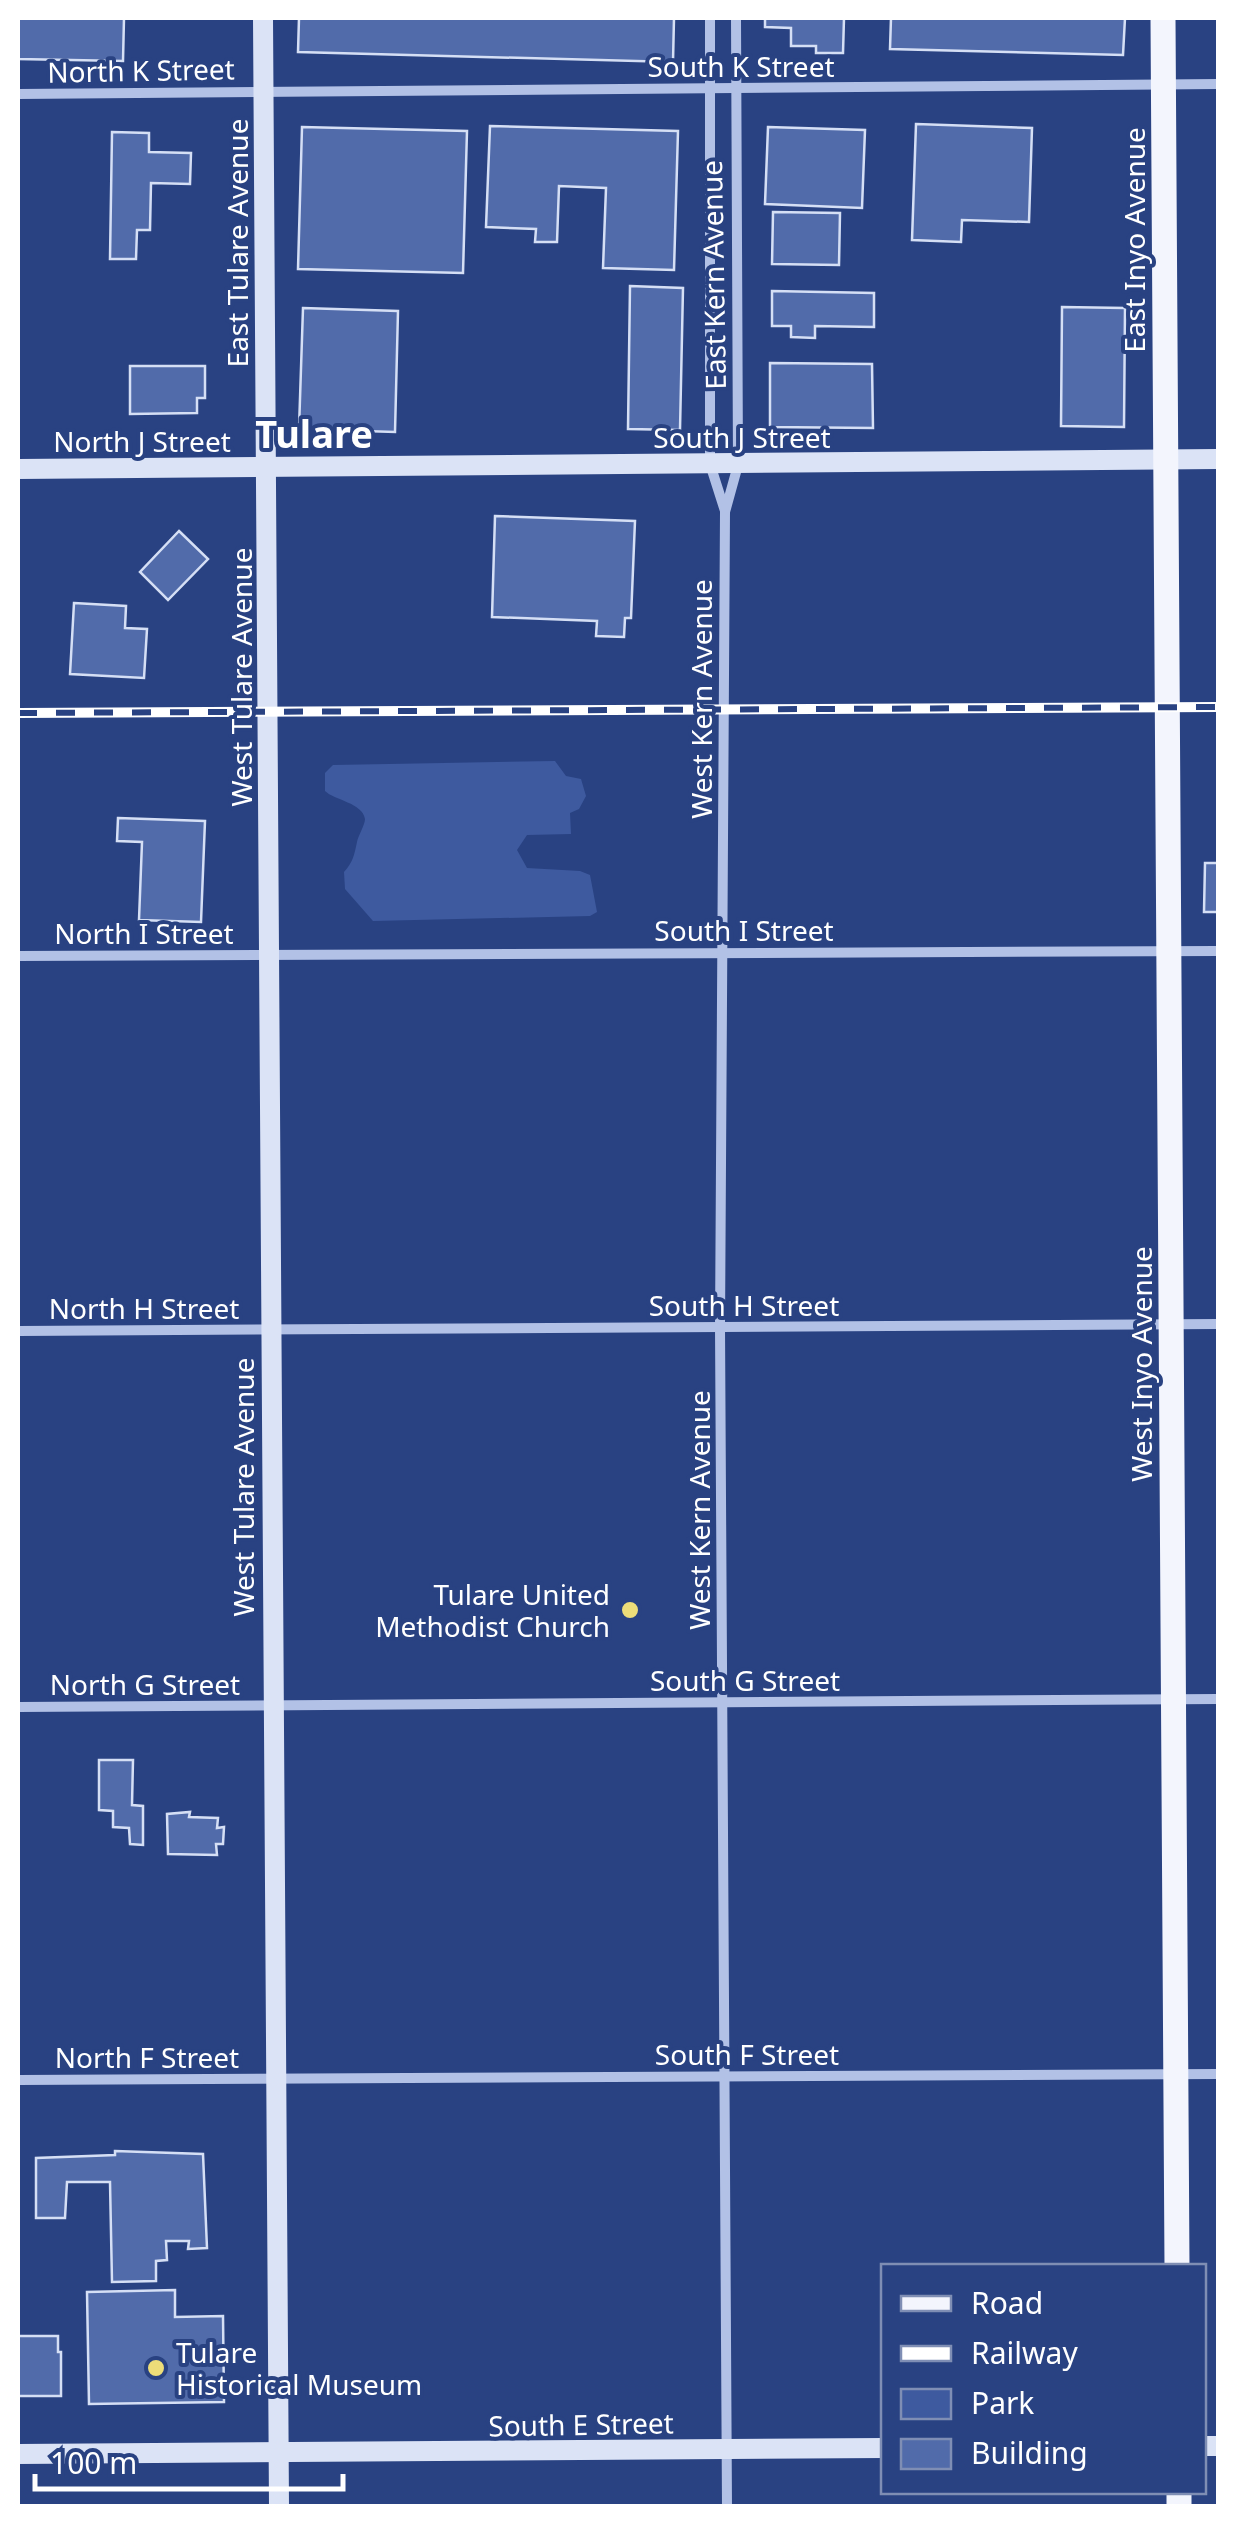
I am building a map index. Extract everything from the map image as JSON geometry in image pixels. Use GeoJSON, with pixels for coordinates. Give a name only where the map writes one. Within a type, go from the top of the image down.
{"type":"FeatureCollection","features":[{"type":"Feature","properties":{"kind":"main road","name":"East Tulare Avenue"},"geometry":{"type":"LineString","coordinates":[[264,18],[266,468]]}},
{"type":"Feature","properties":{"kind":"main road","name":"East Inyo Avenue"},"geometry":{"type":"LineString","coordinates":[[1163,18],[1165,462]]}},
{"type":"Feature","properties":{"kind":"main road","name":"South J Street"},"geometry":{"type":"LineString","coordinates":[[266,468],[1218,459]]}},
{"type":"Feature","properties":{"kind":"main road","name":"West Inyo Avenue"},"geometry":{"type":"LineString","coordinates":[[1165,462],[1177,2264]]}},
{"type":"Feature","properties":{"kind":"main road","name":"North J Street"},"geometry":{"type":"LineString","coordinates":[[18,469],[266,468]]}},
{"type":"Feature","properties":{"kind":"main road","name":"West Tulare Avenue"},"geometry":{"type":"LineString","coordinates":[[266,468],[279,2506]]}},
{"type":"Feature","properties":{"kind":"main road","name":"South E Street"},"geometry":{"type":"LineString","coordinates":[[18,2454],[881,2448]]}},
{"type":"Feature","properties":{"kind":"street","name":"East Kern Avenue"},"geometry":{"type":"LineString","coordinates":[[710,18],[710,464],[725,512]]}},
{"type":"Feature","properties":{"kind":"street","name":"East Kern Avenue"},"geometry":{"type":"LineString","coordinates":[[725,512],[738,465],[736,18]]}},
{"type":"Feature","properties":{"kind":"street","name":"South K Street"},"geometry":{"type":"LineString","coordinates":[[264,90],[1218,84]]}},
{"type":"Feature","properties":{"kind":"street","name":"North K Street"},"geometry":{"type":"LineString","coordinates":[[18,94],[264,90]]}},
{"type":"Feature","properties":{"kind":"street","name":"West Kern Avenue"},"geometry":{"type":"LineString","coordinates":[[725,512],[720,1327],[727,2506]]}},
{"type":"Feature","properties":{"kind":"street","name":"South I Street"},"geometry":{"type":"LineString","coordinates":[[270,954],[1218,950]]}},
{"type":"Feature","properties":{"kind":"street","name":"North I Street"},"geometry":{"type":"LineString","coordinates":[[18,956],[270,954]]}},
{"type":"Feature","properties":{"kind":"street","name":"South H Street"},"geometry":{"type":"LineString","coordinates":[[270,1330],[1218,1324]]}},
{"type":"Feature","properties":{"kind":"street","name":"North H Street"},"geometry":{"type":"LineString","coordinates":[[18,1332],[270,1330]]}},
{"type":"Feature","properties":{"kind":"street","name":"South G Street"},"geometry":{"type":"LineString","coordinates":[[272,1706],[1218,1699]]}},
{"type":"Feature","properties":{"kind":"street","name":"North G Street"},"geometry":{"type":"LineString","coordinates":[[18,1707],[272,1706]]}},
{"type":"Feature","properties":{"kind":"street","name":"South F Street"},"geometry":{"type":"LineString","coordinates":[[276,2080],[1218,2074]]}},
{"type":"Feature","properties":{"kind":"street","name":"North F Street"},"geometry":{"type":"LineString","coordinates":[[18,2080],[276,2080]]}},
{"type":"Feature","properties":{"kind":"green space"},"geometry":{"type":"Polygon","coordinates":[[[555,761],[566,776],[581,779],[586,796],[579,809],[570,813],[571,834],[527,835],[517,850],[527,868],[590,875],[597,912],[590,916],[373,921],[345,889],[344,872],[353,858],[365,819],[354,805],[325,791],[325,773],[333,765],[555,761]]]}},
{"type":"Feature","properties":{"kind":"building"},"geometry":{"type":"Polygon","coordinates":[[[18,18],[124,18],[123,61],[18,59],[18,18]]]}},
{"type":"Feature","properties":{"kind":"building"},"geometry":{"type":"Polygon","coordinates":[[[299,18],[674,18],[673,62],[298,52],[299,18]]]}},
{"type":"Feature","properties":{"kind":"building"},"geometry":{"type":"Polygon","coordinates":[[[765,18],[844,18],[843,53],[816,53],[816,46],[791,46],[791,28],[765,27],[765,18]]]}},
{"type":"Feature","properties":{"kind":"building"},"geometry":{"type":"Polygon","coordinates":[[[891,18],[1125,18],[1123,55],[890,49],[891,18]]]}},
{"type":"Feature","properties":{"kind":"building"},"geometry":{"type":"Polygon","coordinates":[[[916,124],[1032,128],[1029,222],[962,220],[961,242],[912,240],[916,124]]]}},
{"type":"Feature","properties":{"kind":"building"},"geometry":{"type":"Polygon","coordinates":[[[490,126],[678,131],[674,270],[603,268],[606,188],[559,186],[557,242],[535,242],[536,229],[486,227],[490,126]]]}},
{"type":"Feature","properties":{"kind":"building"},"geometry":{"type":"Polygon","coordinates":[[[302,127],[467,131],[463,273],[298,269],[302,127]]]}},
{"type":"Feature","properties":{"kind":"building"},"geometry":{"type":"Polygon","coordinates":[[[768,127],[865,130],[862,208],[765,204],[768,127]]]}},
{"type":"Feature","properties":{"kind":"building"},"geometry":{"type":"Polygon","coordinates":[[[112,132],[149,133],[149,152],[191,153],[190,184],[151,183],[150,230],[137,230],[136,259],[110,259],[112,132]]]}},
{"type":"Feature","properties":{"kind":"building"},"geometry":{"type":"Polygon","coordinates":[[[773,212],[840,213],[839,265],[772,264],[773,212]]]}},
{"type":"Feature","properties":{"kind":"building"},"geometry":{"type":"Polygon","coordinates":[[[630,286],[683,288],[680,430],[628,429],[630,286]]]}},
{"type":"Feature","properties":{"kind":"building"},"geometry":{"type":"Polygon","coordinates":[[[772,291],[874,293],[874,327],[815,326],[815,338],[791,337],[791,326],[772,326],[772,291]]]}},
{"type":"Feature","properties":{"kind":"building"},"geometry":{"type":"Polygon","coordinates":[[[1062,307],[1125,308],[1124,427],[1061,426],[1062,307]]]}},
{"type":"Feature","properties":{"kind":"building"},"geometry":{"type":"Polygon","coordinates":[[[303,308],[398,311],[395,432],[299,429],[303,308]]]}},
{"type":"Feature","properties":{"kind":"building"},"geometry":{"type":"Polygon","coordinates":[[[770,363],[872,364],[873,428],[770,427],[770,363]]]}},
{"type":"Feature","properties":{"kind":"building"},"geometry":{"type":"Polygon","coordinates":[[[130,366],[205,366],[205,398],[197,398],[197,413],[130,414],[130,366]]]}},
{"type":"Feature","properties":{"kind":"building"},"geometry":{"type":"Polygon","coordinates":[[[495,516],[635,521],[631,618],[625,618],[624,637],[596,636],[597,621],[492,617],[495,516]]]}},
{"type":"Feature","properties":{"kind":"building"},"geometry":{"type":"Polygon","coordinates":[[[179,531],[208,559],[168,600],[140,572],[179,531]]]}},
{"type":"Feature","properties":{"kind":"building"},"geometry":{"type":"Polygon","coordinates":[[[74,603],[126,606],[125,628],[147,629],[144,678],[70,674],[74,603]]]}},
{"type":"Feature","properties":{"kind":"building"},"geometry":{"type":"Polygon","coordinates":[[[118,818],[205,821],[201,922],[139,920],[142,842],[117,841],[118,818]]]}},
{"type":"Feature","properties":{"kind":"building"},"geometry":{"type":"Polygon","coordinates":[[[1205,863],[1218,863],[1218,912],[1204,912],[1205,863]]]}},
{"type":"Feature","properties":{"kind":"building"},"geometry":{"type":"Polygon","coordinates":[[[99,1760],[133,1760],[132,1805],[143,1806],[143,1845],[130,1844],[129,1828],[113,1827],[113,1811],[99,1810],[99,1760]]]}},
{"type":"Feature","properties":{"kind":"building"},"geometry":{"type":"Polygon","coordinates":[[[190,1812],[189,1817],[218,1818],[217,1828],[224,1827],[223,1844],[216,1844],[217,1855],[168,1854],[167,1814],[190,1812]]]}},
{"type":"Feature","properties":{"kind":"building"},"geometry":{"type":"Polygon","coordinates":[[[115,2151],[203,2154],[207,2248],[188,2249],[189,2241],[166,2241],[167,2260],[156,2261],[156,2281],[112,2282],[110,2182],[67,2182],[65,2218],[36,2218],[36,2158],[115,2155],[115,2151]]]}},
{"type":"Feature","properties":{"kind":"building","name":"Tulare Historical Museum"},"geometry":{"type":"Polygon","coordinates":[[[175,2290],[175,2317],[223,2316],[224,2402],[89,2404],[87,2292],[175,2290]]]}},
{"type":"Feature","properties":{"kind":"building"},"geometry":{"type":"Polygon","coordinates":[[[18,2336],[58,2336],[61,2396],[18,2396],[18,2336]]]}},
{"type":"Feature","properties":{"kind":"railway"},"geometry":{"type":"LineString","coordinates":[[18,713],[1218,707]]}},
{"type":"Feature","properties":{"kind":"place","name":"Tulare United Methodist Church"},"geometry":{"type":"Point","coordinates":[630,1610]}},
{"type":"Feature","properties":{"kind":"place","name":"Tulare Historical Museum"},"geometry":{"type":"Point","coordinates":[156,2368]}},
{"type":"Feature","properties":{"kind":"district","name":"Tulare"},"geometry":{"type":"Point","coordinates":[314,433]}}]}
